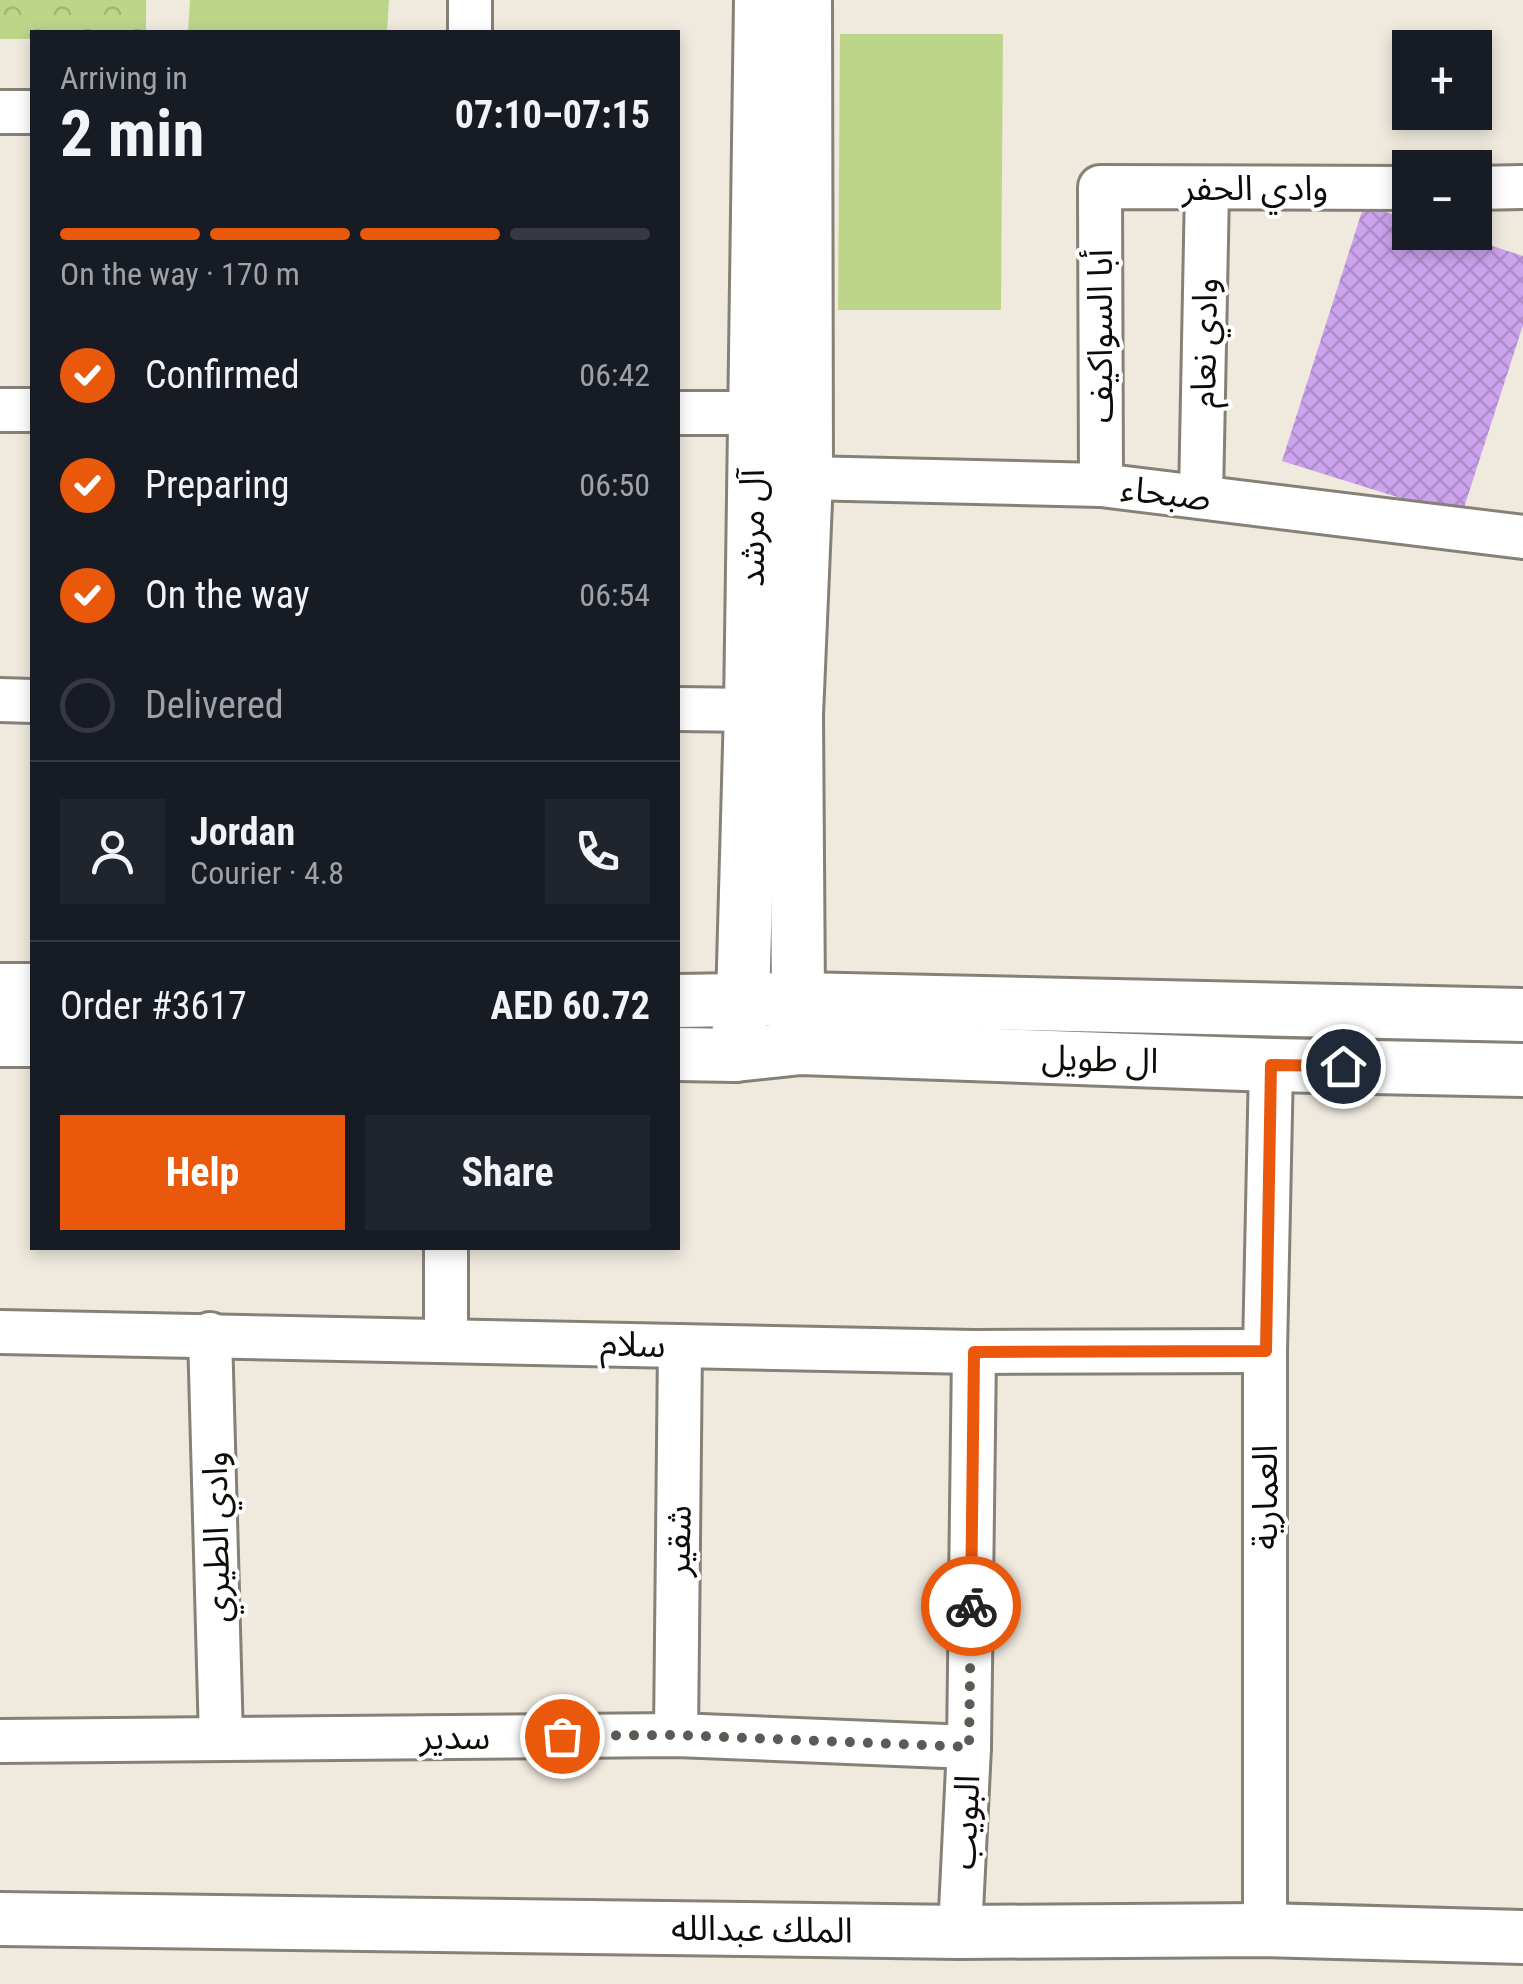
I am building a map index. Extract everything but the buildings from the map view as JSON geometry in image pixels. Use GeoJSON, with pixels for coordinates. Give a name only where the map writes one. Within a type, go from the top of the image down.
{"type":"FeatureCollection","features":[{"type":"Feature","properties":{"kind":"street"},"geometry":{"type":"LineString","coordinates":[[470,0],[470,30]]}},
{"type":"Feature","properties":{"kind":"street","name":"آل مرشد"},"geometry":{"type":"LineString","coordinates":[[734,1055],[743,1002],[751,710],[761,0]]}},
{"type":"Feature","properties":{"kind":"street","name":"آل مرشد"},"geometry":{"type":"LineString","coordinates":[[800,1024],[796,716],[806,478],[804,0]]}},
{"type":"Feature","properties":{"kind":"street"},"geometry":{"type":"LineString","coordinates":[[0,112],[30,112]]}},
{"type":"Feature","properties":{"kind":"street","name":"وادي الحفر"},"geometry":{"type":"LineString","coordinates":[[1100,187],[1392,188]]}},
{"type":"Feature","properties":{"kind":"street","name":"أبا السواكيف"},"geometry":{"type":"LineString","coordinates":[[1100,187],[1101,485]]}},
{"type":"Feature","properties":{"kind":"street"},"geometry":{"type":"LineString","coordinates":[[1492,188],[1523,188]]}},
{"type":"Feature","properties":{"kind":"street","name":"وادي نعام"},"geometry":{"type":"LineString","coordinates":[[1201,498],[1207,189]]}},
{"type":"Feature","properties":{"kind":"street"},"geometry":{"type":"LineString","coordinates":[[0,410],[30,410]]}},
{"type":"Feature","properties":{"kind":"street"},"geometry":{"type":"LineString","coordinates":[[680,413],[753,413]]}},
{"type":"Feature","properties":{"kind":"street","name":"صبحاء"},"geometry":{"type":"LineString","coordinates":[[806,478],[1101,485],[1523,537]]}},
{"type":"Feature","properties":{"kind":"street"},"geometry":{"type":"LineString","coordinates":[[0,700],[30,701]]}},
{"type":"Feature","properties":{"kind":"street"},"geometry":{"type":"LineString","coordinates":[[680,710],[751,710]]}},
{"type":"Feature","properties":{"kind":"street"},"geometry":{"type":"LineString","coordinates":[[0,990],[30,990]]}},
{"type":"Feature","properties":{"kind":"street","name":"ال طويل"},"geometry":{"type":"LineString","coordinates":[[680,1001],[743,1002],[800,1024],[1271,1065],[1523,1070]]}},
{"type":"Feature","properties":{"kind":"street","name":"ال طويل"},"geometry":{"type":"LineString","coordinates":[[680,1054],[734,1055],[800,1024],[1523,1015]]}},
{"type":"Feature","properties":{"kind":"street"},"geometry":{"type":"LineString","coordinates":[[0,1040],[30,1040]]}},
{"type":"Feature","properties":{"kind":"street","name":"العمارية"},"geometry":{"type":"LineString","coordinates":[[1265,1930],[1266,1351],[1271,1065]]}},
{"type":"Feature","properties":{"kind":"street"},"geometry":{"type":"LineString","coordinates":[[446,1250],[446,1339]]}},
{"type":"Feature","properties":{"kind":"street","name":"سلام"},"geometry":{"type":"LineString","coordinates":[[0,1332],[974,1352],[1266,1351]]}},
{"type":"Feature","properties":{"kind":"street","name":"وادي الطيري"},"geometry":{"type":"LineString","coordinates":[[210,1334],[221,1739]]}},
{"type":"Feature","properties":{"kind":"street","name":"شقير"},"geometry":{"type":"LineString","coordinates":[[676,1735],[680,1346]]}},
{"type":"Feature","properties":{"kind":"street","name":"البويب"},"geometry":{"type":"LineString","coordinates":[[960,1932],[969,1747],[974,1352]]}},
{"type":"Feature","properties":{"kind":"street","name":"سدير"},"geometry":{"type":"LineString","coordinates":[[0,1741],[676,1735],[969,1747]]}},
{"type":"Feature","properties":{"kind":"street","name":"الملك عبدالله"},"geometry":{"type":"LineString","coordinates":[[0,1919],[960,1932],[1265,1930],[1523,1937]]}},
{"type":"Feature","properties":{"kind":"green space"},"geometry":{"type":"Polygon","coordinates":[[[0,0],[146,0],[146,30],[30,30],[30,39],[0,39],[0,0]]]}},
{"type":"Feature","properties":{"kind":"green space"},"geometry":{"type":"Polygon","coordinates":[[[190,0],[389,0],[387,30],[188,30],[190,0]]]}},
{"type":"Feature","properties":{"kind":"green space"},"geometry":{"type":"Polygon","coordinates":[[[840,34],[1003,34],[1001,310],[838,310],[840,34]]]}},
{"type":"Feature","properties":{"kind":"way so far"},"geometry":{"type":"LineString","coordinates":[[562,1736],[676,1735],[969,1747],[971,1606]]}},
{"type":"Feature","properties":{"kind":"route"},"geometry":{"type":"LineString","coordinates":[[971,1606],[974,1352],[1266,1351],[1271,1065],[1343,1066]]}}]}
